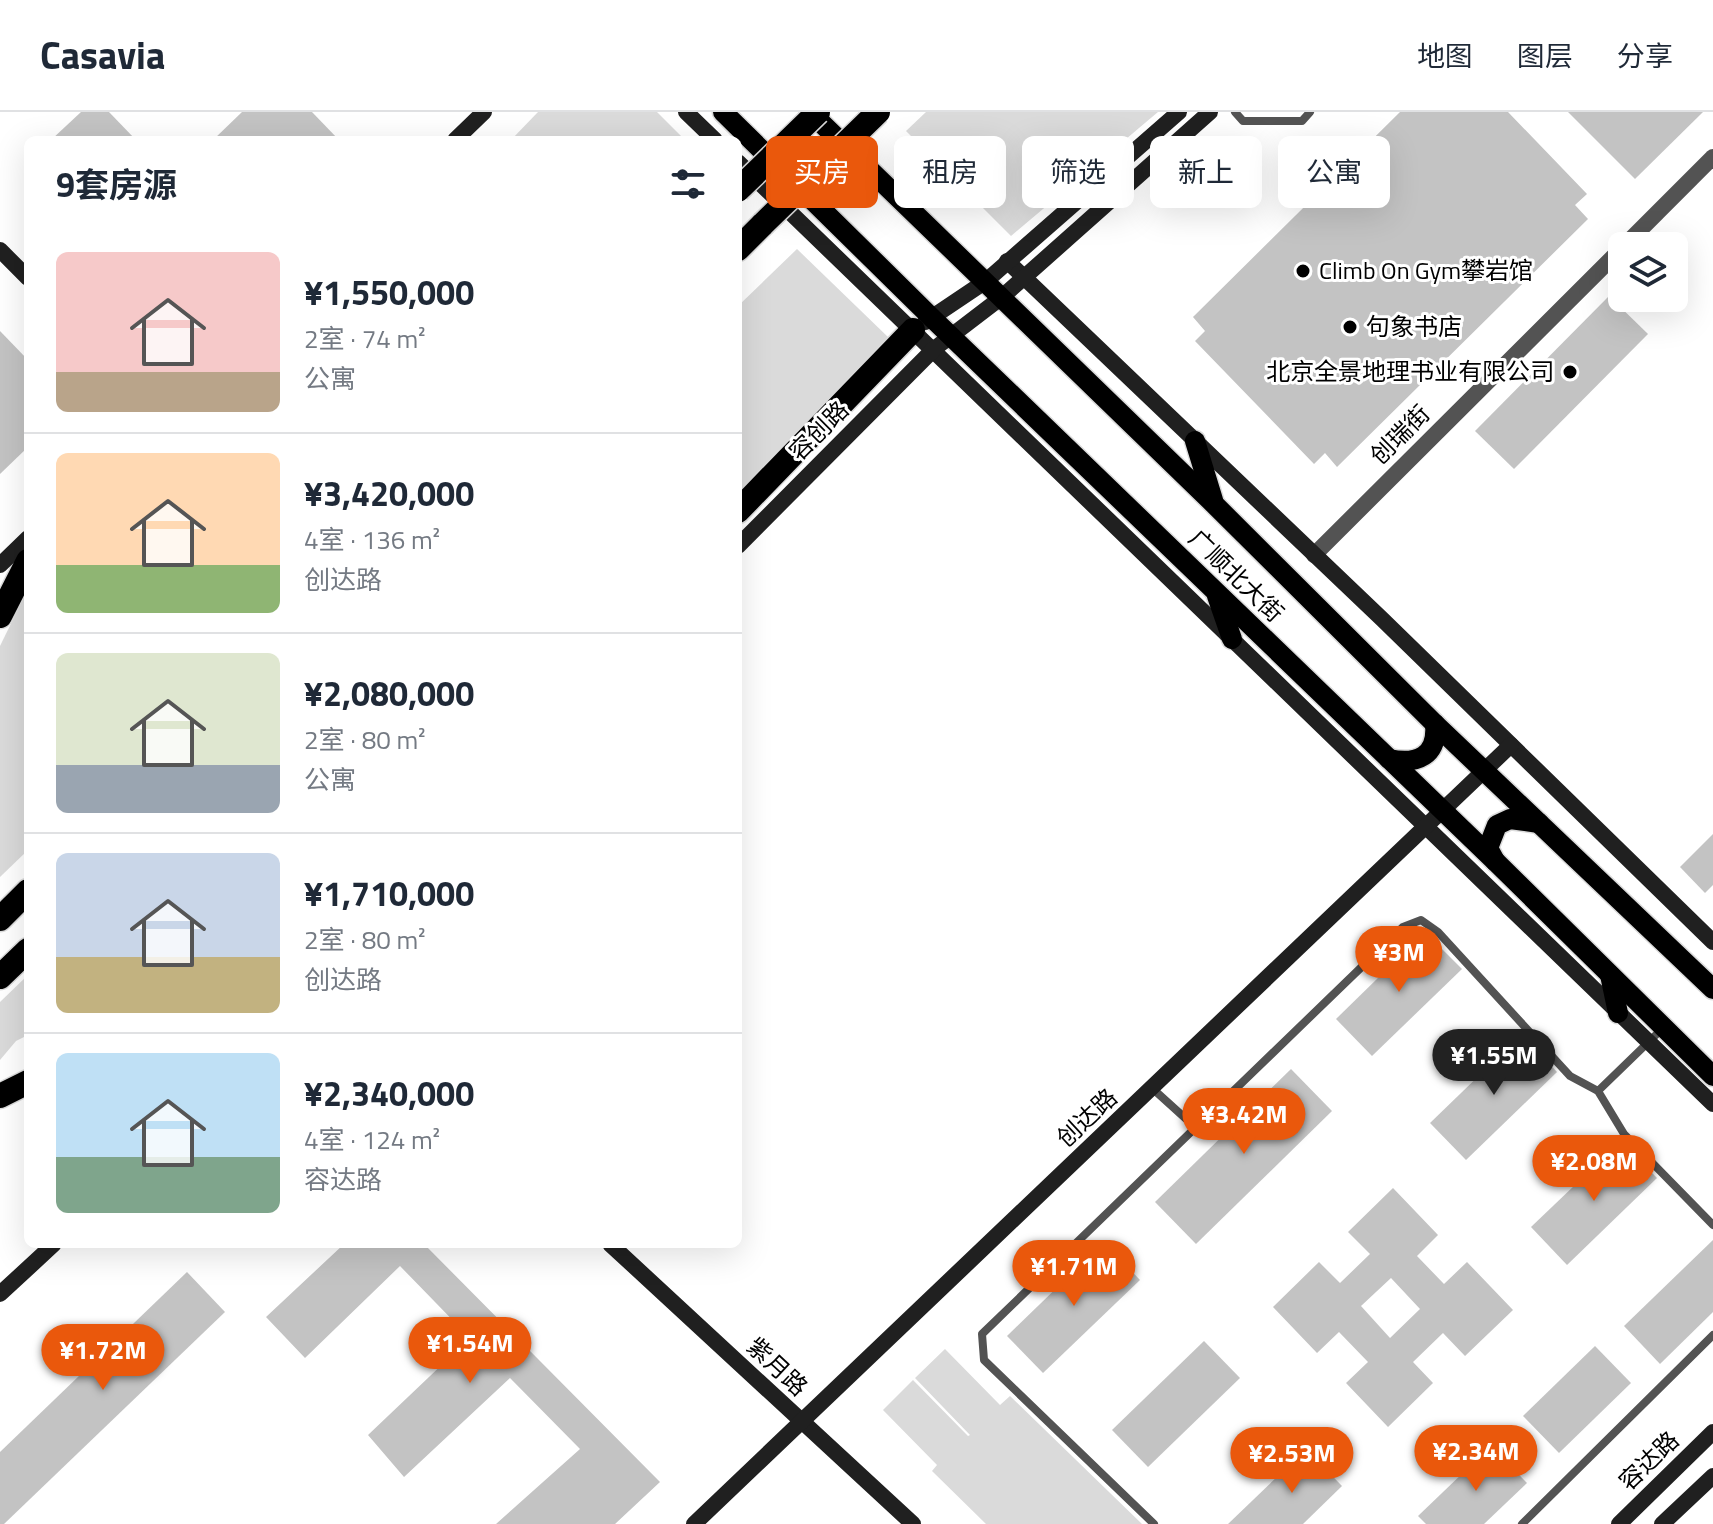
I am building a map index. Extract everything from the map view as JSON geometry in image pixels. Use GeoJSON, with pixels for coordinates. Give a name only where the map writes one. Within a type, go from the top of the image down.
{"type":"FeatureCollection","features":[{"type":"Feature","properties":{"kind":"highway"},"geometry":{"type":"LineString","coordinates":[[742,186],[818,112]]}},
{"type":"Feature","properties":{"kind":"highway"},"geometry":{"type":"LineString","coordinates":[[742,245],[878,112]]}},
{"type":"Feature","properties":{"kind":"highway"},"geometry":{"type":"LineString","coordinates":[[742,507],[922,324]]}},
{"type":"Feature","properties":{"kind":"highway"},"geometry":{"type":"LineString","coordinates":[[0,616],[24,569]]}},
{"type":"Feature","properties":{"kind":"highway"},"geometry":{"type":"LineString","coordinates":[[0,919],[24,895]]}},
{"type":"Feature","properties":{"kind":"highway"},"geometry":{"type":"LineString","coordinates":[[0,977],[24,954]]}},
{"type":"Feature","properties":{"kind":"highway"},"geometry":{"type":"LineString","coordinates":[[0,1096],[24,1084]]}},
{"type":"Feature","properties":{"kind":"main road","name":"广顺北大街"},"geometry":{"type":"LineString","coordinates":[[723,112],[922,324],[950,336],[1495,861],[1610,975],[1656,1035],[1713,1076]]}},
{"type":"Feature","properties":{"kind":"main road","name":"广顺北大街"},"geometry":{"type":"LineString","coordinates":[[810,112],[1214,504],[1435,724],[1713,989]]}},
{"type":"Feature","properties":{"kind":"main road"},"geometry":{"type":"LineString","coordinates":[[1195,441],[1214,504]]}},
{"type":"Feature","properties":{"kind":"main road"},"geometry":{"type":"LineString","coordinates":[[1216,592],[1232,639]]}},
{"type":"Feature","properties":{"kind":"main road"},"geometry":{"type":"LineString","coordinates":[[1389,759],[1403,762],[1423,757],[1433,744],[1435,724]]}},
{"type":"Feature","properties":{"kind":"main road"},"geometry":{"type":"LineString","coordinates":[[1495,861],[1488,848],[1497,825],[1510,819],[1539,823]]}},
{"type":"Feature","properties":{"kind":"main road"},"geometry":{"type":"LineString","coordinates":[[1610,975],[1618,1013]]}},
{"type":"Feature","properties":{"kind":"street"},"geometry":{"type":"LineString","coordinates":[[459,136],[484,112]]}},
{"type":"Feature","properties":{"kind":"street"},"geometry":{"type":"LineString","coordinates":[[686,112],[711,136]]}},
{"type":"Feature","properties":{"kind":"street"},"geometry":{"type":"LineString","coordinates":[[922,324],[986,281],[1179,112]]}},
{"type":"Feature","properties":{"kind":"street","name":"容创路"},"geometry":{"type":"LineString","coordinates":[[742,542],[934,349],[1002,297],[1210,112]]}},
{"type":"Feature","properties":{"kind":"street","name":"创瑞街"},"geometry":{"type":"LineString","coordinates":[[1638,232],[1713,157]]}},
{"type":"Feature","properties":{"kind":"street"},"geometry":{"type":"LineString","coordinates":[[742,166],[922,324],[934,349],[1618,1013],[1656,1035],[1713,1104]]}},
{"type":"Feature","properties":{"kind":"street"},"geometry":{"type":"LineString","coordinates":[[0,250],[24,274]]}},
{"type":"Feature","properties":{"kind":"street"},"geometry":{"type":"LineString","coordinates":[[1007,261],[1713,942]]}},
{"type":"Feature","properties":{"kind":"street","name":"创瑞街"},"geometry":{"type":"LineString","coordinates":[[1314,555],[1608,262]]}},
{"type":"Feature","properties":{"kind":"street"},"geometry":{"type":"LineString","coordinates":[[0,565],[24,542]]}},
{"type":"Feature","properties":{"kind":"street","name":"创达路"},"geometry":{"type":"LineString","coordinates":[[694,1524],[1511,745]]}},
{"type":"Feature","properties":{"kind":"street"},"geometry":{"type":"LineString","coordinates":[[0,1294],[50,1248]]}},
{"type":"Feature","properties":{"kind":"street","name":"紫月路"},"geometry":{"type":"LineString","coordinates":[[614,1248],[913,1524]]}},
{"type":"Feature","properties":{"kind":"street","name":"容达路"},"geometry":{"type":"LineString","coordinates":[[1619,1524],[1713,1432]]}},
{"type":"Feature","properties":{"kind":"street"},"geometry":{"type":"LineString","coordinates":[[1662,1524],[1713,1476]]}},
{"type":"Feature","properties":{"kind":"lane"},"geometry":{"type":"LineString","coordinates":[[1235,112],[1243,121],[1302,121],[1310,112]]}},
{"type":"Feature","properties":{"kind":"lane"},"geometry":{"type":"LineString","coordinates":[[1154,1524],[984,1360],[982,1334],[1403,927],[1421,920],[1438,932],[1570,1076],[1598,1091],[1624,1134],[1713,1225]]}},
{"type":"Feature","properties":{"kind":"lane"},"geometry":{"type":"LineString","coordinates":[[1598,1091],[1656,1035]]}},
{"type":"Feature","properties":{"kind":"lane"},"geometry":{"type":"LineString","coordinates":[[1153,1089],[1195,1127]]}},
{"type":"Feature","properties":{"kind":"lane"},"geometry":{"type":"LineString","coordinates":[[1522,1524],[1713,1335]]}},
{"type":"Feature","properties":{"kind":"shaded area"},"geometry":{"type":"Polygon","coordinates":[[[538,112],[657,112],[681,136],[515,136],[538,112]]]}},
{"type":"Feature","properties":{"kind":"shaded area"},"geometry":{"type":"Polygon","coordinates":[[[926,112],[1158,112],[1130,136],[1022,136],[1022,208],[1044,208],[1011,236],[983,208],[1006,208],[1006,136],[911,136],[906,131],[926,112]]]}},
{"type":"Feature","properties":{"kind":"shaded area"},"geometry":{"type":"Polygon","coordinates":[[[797,249],[888,337],[742,493],[742,302],[797,249]]]}},
{"type":"Feature","properties":{"kind":"shaded area"},"geometry":{"type":"Polygon","coordinates":[[[24,597],[24,854],[0,877],[0,646],[24,597]]]}},
{"type":"Feature","properties":{"kind":"shaded area"},"geometry":{"type":"Polygon","coordinates":[[[24,979],[24,1037],[16,1041],[0,1060],[0,1002],[24,979]]]}},
{"type":"Feature","properties":{"kind":"shaded area"},"geometry":{"type":"Polygon","coordinates":[[[945,1349],[1000,1405],[1010,1396],[1142,1524],[986,1524],[932,1471],[937,1465],[883,1410],[913,1380],[970,1435],[915,1378],[945,1349]]]}},
{"type":"Feature","properties":{"kind":"building"},"geometry":{"type":"Polygon","coordinates":[[[81,112],[109,112],[132,136],[55,136],[81,112]]]}},
{"type":"Feature","properties":{"kind":"building"},"geometry":{"type":"Polygon","coordinates":[[[242,112],[312,112],[335,136],[217,136],[242,112]]]}},
{"type":"Feature","properties":{"kind":"building"},"geometry":{"type":"Polygon","coordinates":[[[1400,112],[1508,112],[1587,194],[1575,205],[1588,219],[1337,467],[1325,453],[1314,464],[1195,341],[1205,331],[1193,317],[1303,208],[1390,208],[1390,136],[1376,136],[1400,112]]]}},
{"type":"Feature","properties":{"kind":"building"},"geometry":{"type":"Polygon","coordinates":[[[1568,112],[1703,112],[1635,179],[1568,112]]]}},
{"type":"Feature","properties":{"kind":"building"},"geometry":{"type":"Polygon","coordinates":[[[1608,297],[1608,312],[1625,312],[1648,334],[1514,469],[1475,431],[1608,297]]]}},
{"type":"Feature","properties":{"kind":"building"},"geometry":{"type":"Polygon","coordinates":[[[0,331],[24,356],[24,451],[0,474],[0,331]]]}},
{"type":"Feature","properties":{"kind":"building"},"geometry":{"type":"Polygon","coordinates":[[[1713,834],[1713,885],[1705,893],[1680,867],[1713,834]]]}},
{"type":"Feature","properties":{"kind":"building"},"geometry":{"type":"Polygon","coordinates":[[[1425,932],[1462,969],[1372,1056],[1336,1019],[1425,932]]]}},
{"type":"Feature","properties":{"kind":"building"},"geometry":{"type":"Polygon","coordinates":[[[1522,1034],[1557,1072],[1466,1160],[1430,1123],[1522,1034]]]}},
{"type":"Feature","properties":{"kind":"building"},"geometry":{"type":"Polygon","coordinates":[[[1291,1069],[1332,1111],[1196,1244],[1155,1202],[1291,1069]]]}},
{"type":"Feature","properties":{"kind":"building"},"geometry":{"type":"Polygon","coordinates":[[[1621,1141],[1657,1178],[1567,1265],[1531,1227],[1621,1141]]]}},
{"type":"Feature","properties":{"kind":"building"},"geometry":{"type":"Polygon","coordinates":[[[1393,1188],[1438,1235],[1417,1256],[1444,1284],[1467,1262],[1513,1310],[1465,1356],[1443,1333],[1413,1362],[1433,1383],[1388,1427],[1346,1383],[1368,1362],[1339,1332],[1317,1353],[1273,1307],[1319,1262],[1340,1283],[1370,1254],[1348,1232],[1393,1188]],[[1391,1278],[1361,1306],[1390,1338],[1420,1309],[1391,1278]]]}},
{"type":"Feature","properties":{"kind":"building"},"geometry":{"type":"Polygon","coordinates":[[[1713,1240],[1713,1312],[1660,1364],[1624,1326],[1713,1240]]]}},
{"type":"Feature","properties":{"kind":"building"},"geometry":{"type":"Polygon","coordinates":[[[1104,1242],[1140,1280],[1043,1373],[1007,1336],[1104,1242]]]}},
{"type":"Feature","properties":{"kind":"building"},"geometry":{"type":"Polygon","coordinates":[[[340,1248],[428,1248],[660,1482],[615,1524],[496,1524],[580,1449],[510,1378],[404,1477],[368,1435],[470,1338],[400,1266],[305,1358],[266,1317],[340,1248]]]}},
{"type":"Feature","properties":{"kind":"building"},"geometry":{"type":"Polygon","coordinates":[[[187,1272],[225,1312],[4,1524],[0,1524],[0,1452],[187,1272]]]}},
{"type":"Feature","properties":{"kind":"building"},"geometry":{"type":"Polygon","coordinates":[[[1204,1341],[1240,1378],[1148,1467],[1112,1430],[1204,1341]]]}},
{"type":"Feature","properties":{"kind":"building"},"geometry":{"type":"Polygon","coordinates":[[[1595,1346],[1631,1383],[1559,1453],[1523,1416],[1595,1346]]]}},
{"type":"Feature","properties":{"kind":"building"},"geometry":{"type":"Polygon","coordinates":[[[1491,1446],[1527,1483],[1484,1524],[1426,1524],[1418,1516],[1491,1446]]]}},
{"type":"Feature","properties":{"kind":"building"},"geometry":{"type":"Polygon","coordinates":[[[1306,1449],[1342,1486],[1303,1524],[1228,1524],[1306,1449]]]}},
{"type":"Feature","properties":{"kind":"place","name":"Climb On Gym攀岩馆"},"geometry":{"type":"Point","coordinates":[1303,271]}},
{"type":"Feature","properties":{"kind":"place","name":"句象书店"},"geometry":{"type":"Point","coordinates":[1350,327]}},
{"type":"Feature","properties":{"kind":"place","name":"北京全景地理书业有限公司"},"geometry":{"type":"Point","coordinates":[1570,372]}}]}
